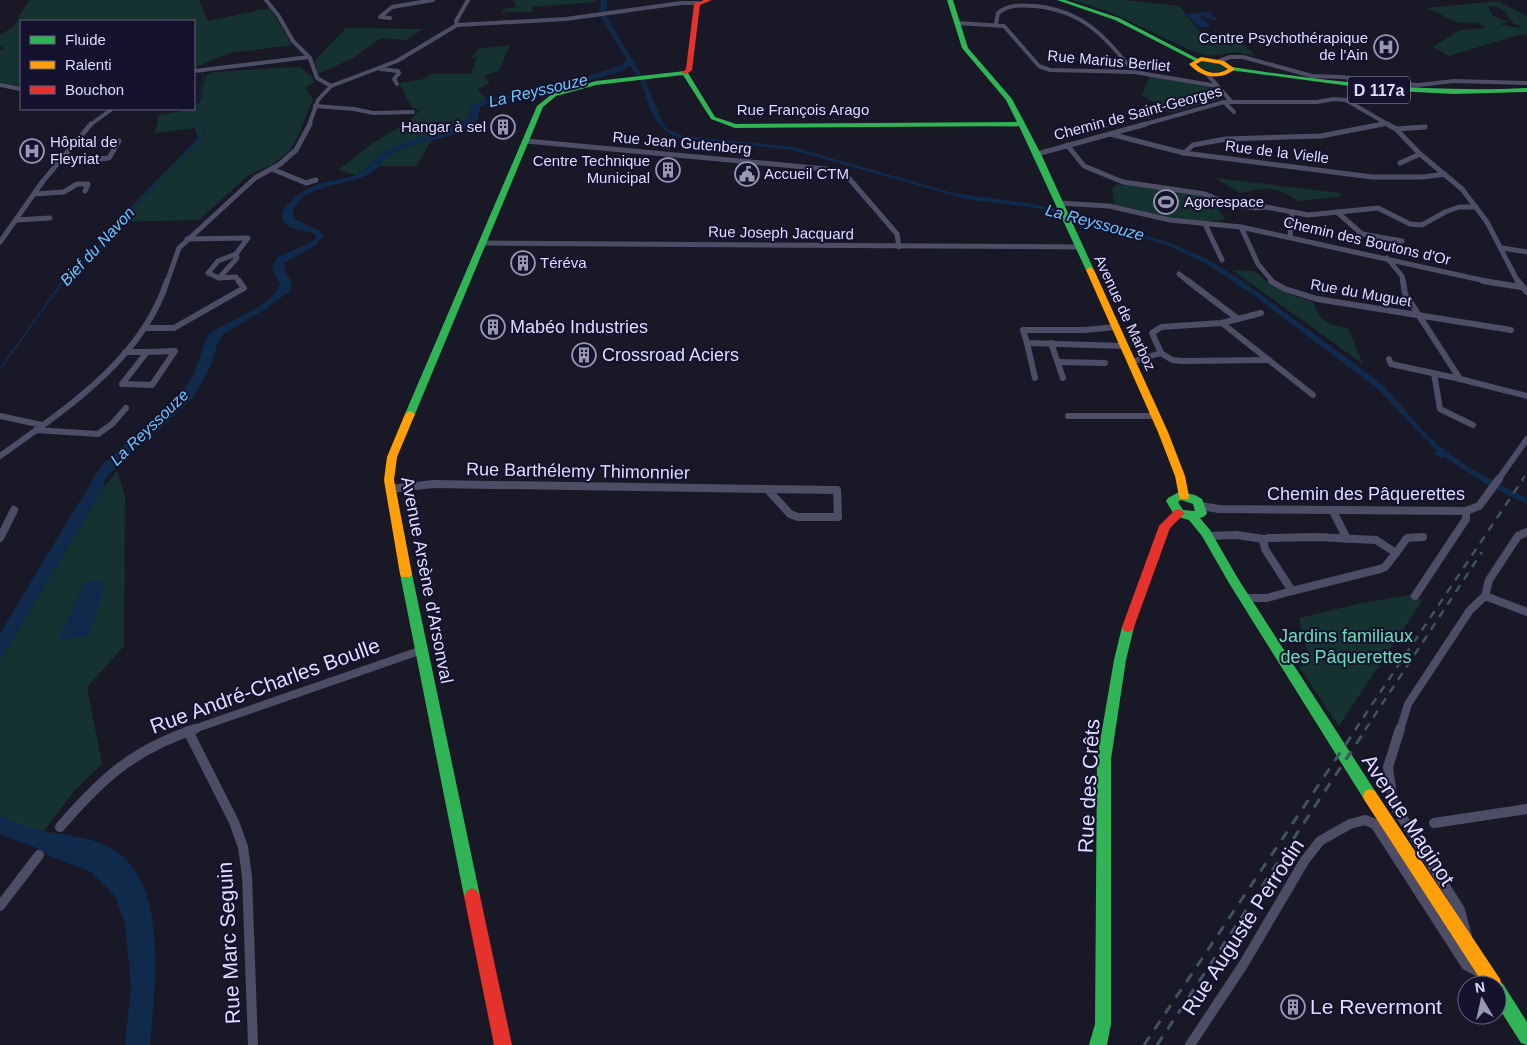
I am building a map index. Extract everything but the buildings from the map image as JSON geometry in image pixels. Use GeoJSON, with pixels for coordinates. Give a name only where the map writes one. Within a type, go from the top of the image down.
{"type":"FeatureCollection","features":[{"type":"Feature","properties":{"kind":"street"},"geometry":{"type":"LineString","coordinates":[[266,0],[280,15],[295,43],[309,57],[314,74],[320,82],[331,86]]}},
{"type":"Feature","properties":{"kind":"street"},"geometry":{"type":"LineString","coordinates":[[390,18],[380,17],[392,7],[433,0]]}},
{"type":"Feature","properties":{"kind":"street"},"geometry":{"type":"LineString","coordinates":[[457,25],[456,22],[468,0]]}},
{"type":"Feature","properties":{"kind":"street","name":"Avenue de Marboz"},"geometry":{"type":"LineString","coordinates":[[946,0],[968,52],[1005,94],[1037,154],[1156,416],[1180,476],[1184,496]]}},
{"type":"Feature","properties":{"kind":"street","name":"Avenue de Marboz"},"geometry":{"type":"LineString","coordinates":[[950,0],[956,15],[956,21]]}},
{"type":"Feature","properties":{"kind":"street"},"geometry":{"type":"LineString","coordinates":[[1060,0],[1117,19],[1197,60],[1219,61],[1229,64],[1232,69],[1218,82]]}},
{"type":"Feature","properties":{"kind":"street"},"geometry":{"type":"LineString","coordinates":[[0,456],[39,428],[93,384],[125,352],[144,328],[164,291],[173,258],[187,239],[255,178],[290,156],[302,142],[320,97],[331,86],[407,55],[457,25],[590,17],[605,13],[703,1],[690,70],[685,73]]}},
{"type":"Feature","properties":{"kind":"street"},"geometry":{"type":"LineString","coordinates":[[956,21],[996,24],[998,13],[1002,9],[1011,7],[1040,6],[1070,14],[1086,21],[1101,33],[1134,72]]}},
{"type":"Feature","properties":{"kind":"street","name":"Rue Marius Berliet"},"geometry":{"type":"LineString","coordinates":[[996,24],[1004,26],[1039,66],[1044,68],[1060,71],[1134,72],[1218,82]]}},
{"type":"Feature","properties":{"kind":"street"},"geometry":{"type":"LineString","coordinates":[[195,72],[309,57]]}},
{"type":"Feature","properties":{"kind":"street"},"geometry":{"type":"LineString","coordinates":[[1219,61],[1230,57],[1243,57],[1312,76],[1342,77],[1387,83],[1419,85],[1454,81],[1527,83]]}},
{"type":"Feature","properties":{"kind":"street"},"geometry":{"type":"LineString","coordinates":[[1197,60],[1193,66],[1218,82],[1231,101]]}},
{"type":"Feature","properties":{"kind":"street"},"geometry":{"type":"LineString","coordinates":[[378,67],[398,71],[399,73],[394,79],[397,84]]}},
{"type":"Feature","properties":{"kind":"street","name":"D 117a"},"geometry":{"type":"LineString","coordinates":[[1232,69],[1346,86],[1410,93],[1474,94],[1527,90]]}},
{"type":"Feature","properties":{"kind":"street","name":"Avenue Arsène d'Arsonval"},"geometry":{"type":"LineString","coordinates":[[503,1045],[390,489],[389,471],[392,457],[540,106],[549,98],[562,92],[589,84],[685,73]]}},
{"type":"Feature","properties":{"kind":"street","name":"Rue François Arago"},"geometry":{"type":"LineString","coordinates":[[685,73],[713,118],[736,126],[1022,124]]}},
{"type":"Feature","properties":{"kind":"street"},"geometry":{"type":"LineString","coordinates":[[0,86],[20,89]]}},
{"type":"Feature","properties":{"kind":"street","name":"Chemin de Saint-Georges"},"geometry":{"type":"LineString","coordinates":[[1037,154],[1231,101],[1318,102],[1334,98],[1353,103],[1386,123]]}},
{"type":"Feature","properties":{"kind":"street"},"geometry":{"type":"LineString","coordinates":[[1224,102],[1234,112]]}},
{"type":"Feature","properties":{"kind":"street"},"geometry":{"type":"LineString","coordinates":[[315,106],[354,109],[373,113],[413,112]]}},
{"type":"Feature","properties":{"kind":"street"},"geometry":{"type":"LineString","coordinates":[[0,242],[57,163],[92,123],[110,110]]}},
{"type":"Feature","properties":{"kind":"street"},"geometry":{"type":"LineString","coordinates":[[1184,153],[1192,145],[1226,139],[1321,136],[1386,123],[1396,129],[1420,154],[1462,189],[1476,206],[1502,248],[1521,286],[1527,292]]}},
{"type":"Feature","properties":{"kind":"street"},"geometry":{"type":"LineString","coordinates":[[1396,129],[1425,127]]}},
{"type":"Feature","properties":{"kind":"street","name":"Rue de la Vielle"},"geometry":{"type":"LineString","coordinates":[[1108,134],[1184,153],[1372,177],[1423,177],[1445,174]]}},
{"type":"Feature","properties":{"kind":"street"},"geometry":{"type":"LineString","coordinates":[[57,163],[109,158],[119,141]]}},
{"type":"Feature","properties":{"kind":"street","name":"Rue Jean Gutenberg"},"geometry":{"type":"LineString","coordinates":[[526,141],[836,170],[846,175],[897,234],[899,247]]}},
{"type":"Feature","properties":{"kind":"street"},"geometry":{"type":"LineString","coordinates":[[1066,145],[1084,166],[1123,182],[1205,194],[1228,204],[1256,208],[1266,207],[1308,215],[1378,208],[1410,224],[1422,225],[1445,212],[1459,207],[1476,206]]}},
{"type":"Feature","properties":{"kind":"street"},"geometry":{"type":"LineString","coordinates":[[1400,163],[1420,154]]}},
{"type":"Feature","properties":{"kind":"street"},"geometry":{"type":"LineString","coordinates":[[272,169],[306,183],[316,180]]}},
{"type":"Feature","properties":{"kind":"street"},"geometry":{"type":"LineString","coordinates":[[34,194],[64,192],[77,184],[88,184],[85,191]]}},
{"type":"Feature","properties":{"kind":"street","name":"Chemin des Boutons d'Or"},"geometry":{"type":"LineString","coordinates":[[1058,203],[1109,206],[1170,220],[1241,227],[1480,280],[1521,286]]}},
{"type":"Feature","properties":{"kind":"street"},"geometry":{"type":"LineString","coordinates":[[1290,237],[1292,212]]}},
{"type":"Feature","properties":{"kind":"street"},"geometry":{"type":"LineString","coordinates":[[1337,212],[1362,234],[1402,241]]}},
{"type":"Feature","properties":{"kind":"street"},"geometry":{"type":"LineString","coordinates":[[16,220],[50,218]]}},
{"type":"Feature","properties":{"kind":"street"},"geometry":{"type":"LineString","coordinates":[[1205,224],[1222,260]]}},
{"type":"Feature","properties":{"kind":"street","name":"Rue du Muguet"},"geometry":{"type":"LineString","coordinates":[[1241,227],[1260,269],[1273,282],[1293,292],[1327,301],[1477,327],[1511,330]]}},
{"type":"Feature","properties":{"kind":"street"},"geometry":{"type":"LineString","coordinates":[[144,328],[174,328],[244,288],[236,276],[218,278],[208,273],[218,261],[236,254],[248,238],[187,239]]}},
{"type":"Feature","properties":{"kind":"street","name":"Rue Joseph Jacquard"},"geometry":{"type":"LineString","coordinates":[[482,243],[1079,247]]}},
{"type":"Feature","properties":{"kind":"street"},"geometry":{"type":"LineString","coordinates":[[1502,248],[1527,252]]}},
{"type":"Feature","properties":{"kind":"street"},"geometry":{"type":"LineString","coordinates":[[218,278],[237,258],[236,254]]}},
{"type":"Feature","properties":{"kind":"street"},"geometry":{"type":"LineString","coordinates":[[1387,258],[1402,276],[1405,294],[1460,379]]}},
{"type":"Feature","properties":{"kind":"street"},"geometry":{"type":"LineString","coordinates":[[1179,274],[1238,319]]}},
{"type":"Feature","properties":{"kind":"street"},"geometry":{"type":"LineString","coordinates":[[1327,301],[1335,292]]}},
{"type":"Feature","properties":{"kind":"street"},"geometry":{"type":"LineString","coordinates":[[1261,312],[1222,323],[1161,327],[1152,333],[1161,353],[1172,360],[1269,360]]}},
{"type":"Feature","properties":{"kind":"street"},"geometry":{"type":"LineString","coordinates":[[1222,323],[1313,395]]}},
{"type":"Feature","properties":{"kind":"street"},"geometry":{"type":"LineString","coordinates":[[1035,378],[1023,330],[1085,330],[1115,327]]}},
{"type":"Feature","properties":{"kind":"street"},"geometry":{"type":"LineString","coordinates":[[1027,343],[1124,346]]}},
{"type":"Feature","properties":{"kind":"street"},"geometry":{"type":"LineString","coordinates":[[1051,343],[1063,378]]}},
{"type":"Feature","properties":{"kind":"street"},"geometry":{"type":"LineString","coordinates":[[125,352],[147,351],[175,351],[152,384],[122,384],[147,351]]}},
{"type":"Feature","properties":{"kind":"street"},"geometry":{"type":"LineString","coordinates":[[1131,362],[1161,353]]}},
{"type":"Feature","properties":{"kind":"street"},"geometry":{"type":"LineString","coordinates":[[1389,359],[1391,364],[1527,396]]}},
{"type":"Feature","properties":{"kind":"street"},"geometry":{"type":"LineString","coordinates":[[1058,362],[1105,363]]}},
{"type":"Feature","properties":{"kind":"street"},"geometry":{"type":"LineString","coordinates":[[1434,373],[1440,410],[1473,425]]}},
{"type":"Feature","properties":{"kind":"street"},"geometry":{"type":"LineString","coordinates":[[0,416],[39,428],[98,434],[112,424],[126,408]]}},
{"type":"Feature","properties":{"kind":"street"},"geometry":{"type":"LineString","coordinates":[[1068,416],[1156,416]]}},
{"type":"Feature","properties":{"kind":"street","name":"Chemin des Pâquerettes"},"geometry":{"type":"LineString","coordinates":[[1201,506],[1219,509],[1466,511],[1479,506],[1527,439]]}},
{"type":"Feature","properties":{"kind":"street","name":"Rue Barthélemy Thimonnier"},"geometry":{"type":"LineString","coordinates":[[390,489],[433,484],[836,490],[838,517],[798,517],[790,514],[767,489]]}},
{"type":"Feature","properties":{"kind":"street"},"geometry":{"type":"LineString","coordinates":[[1193,517],[1200,514],[1201,506],[1194,499],[1184,496],[1174,498],[1172,501],[1175,509],[1179,513],[1193,517],[1207,536],[1244,598],[1267,598],[1380,569],[1385,567],[1407,538],[1423,537]]}},
{"type":"Feature","properties":{"kind":"street"},"geometry":{"type":"LineString","coordinates":[[0,538],[14,510]]}},
{"type":"Feature","properties":{"kind":"street"},"geometry":{"type":"LineString","coordinates":[[1333,511],[1347,539]]}},
{"type":"Feature","properties":{"kind":"street"},"geometry":{"type":"LineString","coordinates":[[1415,596],[1466,519],[1466,511]]}},
{"type":"Feature","properties":{"kind":"street","name":"Rue des Crêts"},"geometry":{"type":"LineString","coordinates":[[1098,1045],[1102,1024],[1104,759],[1120,660],[1130,620],[1165,526],[1179,513]]}},
{"type":"Feature","properties":{"kind":"street"},"geometry":{"type":"LineString","coordinates":[[1470,948],[1460,910],[1393,802],[1388,767],[1408,704],[1470,610],[1486,596],[1494,572],[1518,536],[1527,532]]}},
{"type":"Feature","properties":{"kind":"street"},"geometry":{"type":"LineString","coordinates":[[1207,536],[1236,535],[1264,539],[1316,537],[1376,540],[1396,553]]}},
{"type":"Feature","properties":{"kind":"street"},"geometry":{"type":"LineString","coordinates":[[1264,539],[1262,542],[1265,549],[1292,591]]}},
{"type":"Feature","properties":{"kind":"street"},"geometry":{"type":"LineString","coordinates":[[1486,596],[1527,612]]}},
{"type":"Feature","properties":{"kind":"street","name":"Avenue Maginot"},"geometry":{"type":"LineString","coordinates":[[1244,598],[1487,975]]}},
{"type":"Feature","properties":{"kind":"street","name":"Rue André-Charles Boulle"},"geometry":{"type":"LineString","coordinates":[[60,827],[95,787],[122,764],[156,744],[188,731],[422,650]]}},
{"type":"Feature","properties":{"kind":"street","name":"Rue Marc Seguin"},"geometry":{"type":"LineString","coordinates":[[188,731],[234,822],[243,847],[247,876],[253,1045]]}},
{"type":"Feature","properties":{"kind":"street"},"geometry":{"type":"LineString","coordinates":[[1434,823],[1527,809]]}},
{"type":"Feature","properties":{"kind":"street","name":"Rue Auguste Perrodin"},"geometry":{"type":"LineString","coordinates":[[1190,1045],[1243,965],[1305,860],[1320,841],[1350,824],[1365,820],[1375,824],[1466,965],[1481,975]]}},
{"type":"Feature","properties":{"kind":"street"},"geometry":{"type":"LineString","coordinates":[[0,906],[39,855]]}},
{"type":"Feature","properties":{"kind":"street"},"geometry":{"type":"LineString","coordinates":[[1507,1006],[1527,1037]]}},
{"type":"Feature","properties":{"kind":"green space"},"geometry":{"type":"Polygon","coordinates":[[[30,0],[199,0],[208,21],[270,8],[292,45],[230,53],[195,68],[195,20],[20,20],[20,86],[0,83],[0,50],[5,49],[0,46],[0,35],[13,27],[19,20],[18,17],[30,0]]]}},
{"type":"Feature","properties":{"kind":"green space"},"geometry":{"type":"Polygon","coordinates":[[[513,0],[595,0],[596,2],[532,7],[532,12],[501,12],[504,9],[516,7],[513,0]]]}},
{"type":"Feature","properties":{"kind":"green space"},"geometry":{"type":"Polygon","coordinates":[[[1072,0],[1124,0],[1179,6],[1204,37],[1235,37],[1256,56],[1234,52],[1209,56],[1192,51],[1108,11],[1072,0]]]}},
{"type":"Feature","properties":{"kind":"green space"},"geometry":{"type":"Polygon","coordinates":[[[1498,1],[1527,16],[1527,35],[1521,34],[1449,56],[1433,47],[1460,30],[1486,28],[1479,23],[1456,22],[1427,8],[1498,1]],[[1488,6],[1493,16],[1509,22],[1499,24],[1518,28],[1522,26],[1514,24],[1504,11],[1488,6]]]}},
{"type":"Feature","properties":{"kind":"green space"},"geometry":{"type":"Polygon","coordinates":[[[346,28],[423,29],[407,40],[381,38],[353,58],[318,74],[315,60],[346,28]]]}},
{"type":"Feature","properties":{"kind":"green space"},"geometry":{"type":"Polygon","coordinates":[[[510,45],[499,71],[483,76],[490,83],[477,89],[487,99],[469,106],[469,117],[450,128],[386,151],[356,175],[338,170],[372,144],[409,121],[420,110],[412,108],[399,83],[424,79],[432,74],[471,74],[477,57],[471,58],[478,49],[510,45]]]}},
{"type":"Feature","properties":{"kind":"green space"},"geometry":{"type":"Polygon","coordinates":[[[1205,61],[1222,64],[1227,69],[1216,72],[1205,70],[1199,66],[1199,63],[1205,61]]]}},
{"type":"Feature","properties":{"kind":"green space"},"geometry":{"type":"Polygon","coordinates":[[[299,67],[312,76],[314,83],[305,87],[313,99],[298,137],[289,151],[273,164],[249,175],[199,220],[116,222],[198,138],[195,128],[155,133],[159,115],[195,110],[195,105],[200,102],[206,76],[213,72],[299,67]]]}},
{"type":"Feature","properties":{"kind":"green space"},"geometry":{"type":"Polygon","coordinates":[[[1150,76],[1210,87],[1216,90],[1221,99],[1171,113],[1142,95],[1150,76]]]}},
{"type":"Feature","properties":{"kind":"green space"},"geometry":{"type":"Polygon","coordinates":[[[432,140],[416,166],[379,166],[397,151],[432,140]]]}},
{"type":"Feature","properties":{"kind":"green space"},"geometry":{"type":"Polygon","coordinates":[[[1216,178],[1339,193],[1343,196],[1298,201],[1277,190],[1270,189],[1240,193],[1216,178]]]}},
{"type":"Feature","properties":{"kind":"green space","name":"Agorespace"},"geometry":{"type":"Polygon","coordinates":[[[1118,184],[1211,197],[1223,206],[1217,207],[1225,220],[1197,221],[1183,219],[1114,204],[1112,189],[1118,184]]]}},
{"type":"Feature","properties":{"kind":"green space"},"geometry":{"type":"Polygon","coordinates":[[[1232,270],[1255,271],[1282,291],[1314,302],[1319,314],[1326,322],[1348,328],[1363,364],[1232,270]]]}},
{"type":"Feature","properties":{"kind":"green space"},"geometry":{"type":"Polygon","coordinates":[[[117,471],[125,496],[124,646],[87,687],[102,764],[74,791],[44,831],[25,827],[0,816],[0,661],[105,486],[117,471]]]}},
{"type":"Feature","properties":{"kind":"green space","name":"Jardins familiaux des Pâquerettes"},"geometry":{"type":"Polygon","coordinates":[[[1410,595],[1423,600],[1339,726],[1299,667],[1310,662],[1299,618],[1358,604],[1410,595]]]}},
{"type":"Feature","properties":{"kind":"water","name":"La Reyssouze"},"geometry":{"type":"Polygon","coordinates":[[[601,0],[607,0],[607,8],[604,12],[642,76],[637,76],[630,65],[622,71],[575,85],[526,96],[496,100],[480,107],[478,119],[462,131],[400,149],[371,173],[315,191],[297,203],[293,213],[295,219],[324,235],[316,245],[284,263],[291,283],[290,291],[264,310],[223,334],[217,344],[211,366],[194,396],[166,423],[132,451],[106,478],[105,486],[0,661],[0,633],[101,466],[182,393],[194,374],[206,339],[210,333],[260,306],[276,292],[280,284],[272,270],[276,258],[315,240],[316,235],[313,233],[289,227],[282,219],[283,211],[288,204],[315,185],[360,173],[384,151],[459,123],[469,117],[469,106],[474,103],[563,84],[622,65],[627,59],[600,16],[601,0]]]}},
{"type":"Feature","properties":{"kind":"water"},"geometry":{"type":"Polygon","coordinates":[[[1209,12],[1218,20],[1200,17],[1209,24],[1209,27],[1199,27],[1186,14],[1209,12]]]}},
{"type":"Feature","properties":{"kind":"water"},"geometry":{"type":"Polygon","coordinates":[[[644,79],[667,129],[684,136],[793,147],[953,193],[1028,203],[1059,210],[1062,214],[1036,208],[966,199],[792,150],[680,138],[663,129],[653,115],[640,80],[644,79]]]}},
{"type":"Feature","properties":{"kind":"water","name":"La Reyssouze"},"geometry":{"type":"Polygon","coordinates":[[[1070,214],[1168,242],[1209,260],[1241,280],[1374,378],[1424,432],[1442,448],[1477,472],[1527,498],[1527,504],[1489,486],[1444,457],[1440,458],[1434,453],[1437,451],[1378,389],[1253,295],[1207,264],[1167,245],[1072,217],[1070,214]]]}},
{"type":"Feature","properties":{"kind":"water"},"geometry":{"type":"Polygon","coordinates":[[[103,579],[101,585],[105,586],[89,636],[58,640],[84,583],[103,579]]]}},
{"type":"Feature","properties":{"kind":"water"},"geometry":{"type":"Polygon","coordinates":[[[0,816],[37,830],[93,841],[109,847],[129,862],[142,883],[150,909],[154,937],[154,995],[150,1045],[125,1045],[131,985],[125,923],[115,896],[91,872],[0,834],[0,816]]]}},
{"type":"Feature","properties":{"kind":"waterway","name":"Bief du Navon"},"geometry":{"type":"LineString","coordinates":[[166,20],[172,0]]}},
{"type":"Feature","properties":{"kind":"waterway","name":"Bief du Navon"},"geometry":{"type":"LineString","coordinates":[[195,65],[197,72],[204,73],[200,95],[195,104]]}},
{"type":"Feature","properties":{"kind":"waterway","name":"Bief du Navon"},"geometry":{"type":"LineString","coordinates":[[190,110],[201,125]]}},
{"type":"Feature","properties":{"kind":"waterway","name":"Bief du Navon"},"geometry":{"type":"LineString","coordinates":[[0,369],[71,270],[98,250],[122,219],[202,136],[205,129],[201,125]]}},
{"type":"Feature","properties":{"kind":"railway"},"geometry":{"type":"LineString","coordinates":[[1522,480],[1527,473]]}},
{"type":"Feature","properties":{"kind":"railway"},"geometry":{"type":"LineString","coordinates":[[1355,730],[1523,479]]}},
{"type":"Feature","properties":{"kind":"railway"},"geometry":{"type":"LineString","coordinates":[[1365,730],[1482,552]]}},
{"type":"Feature","properties":{"kind":"railway"},"geometry":{"type":"LineString","coordinates":[[1144,1045],[1356,729]]}},
{"type":"Feature","properties":{"kind":"railway"},"geometry":{"type":"LineString","coordinates":[[1157,1045],[1366,729]]}},
{"type":"Feature","properties":{"kind":"traffic: fast"},"geometry":{"type":"LineString","coordinates":[[950,0],[965,48],[1009,99],[1037,154],[1090,270]]}},
{"type":"Feature","properties":{"kind":"traffic: fast"},"geometry":{"type":"LineString","coordinates":[[1060,0],[1117,19],[1197,60]]}},
{"type":"Feature","properties":{"kind":"traffic: fast"},"geometry":{"type":"LineString","coordinates":[[1232,69],[1379,88],[1453,92],[1527,90]]}},
{"type":"Feature","properties":{"kind":"traffic: fast"},"geometry":{"type":"LineString","coordinates":[[685,73],[713,118],[735,126],[1022,124]]}},
{"type":"Feature","properties":{"kind":"traffic: fast"},"geometry":{"type":"LineString","coordinates":[[410,414],[540,106],[554,95],[596,83],[685,73]]}},
{"type":"Feature","properties":{"kind":"traffic: fast"},"geometry":{"type":"LineString","coordinates":[[1179,496],[1191,498],[1198,502],[1201,513],[1192,516],[1179,513],[1172,501],[1179,496]]}},
{"type":"Feature","properties":{"kind":"traffic: fast"},"geometry":{"type":"LineString","coordinates":[[1193,517],[1206,533],[1233,580],[1370,796]]}},
{"type":"Feature","properties":{"kind":"traffic: fast"},"geometry":{"type":"LineString","coordinates":[[406,574],[472,896]]}},
{"type":"Feature","properties":{"kind":"traffic: fast"},"geometry":{"type":"LineString","coordinates":[[1098,1045],[1103,1024],[1104,759],[1120,660],[1128,627]]}},
{"type":"Feature","properties":{"kind":"traffic: fast"},"geometry":{"type":"LineString","coordinates":[[1507,1006],[1527,1037]]}},
{"type":"Feature","properties":{"kind":"traffic: slow"},"geometry":{"type":"LineString","coordinates":[[1201,59],[1222,62],[1232,69],[1222,74],[1211,75],[1200,71],[1192,64],[1201,59]]}},
{"type":"Feature","properties":{"kind":"traffic: slow"},"geometry":{"type":"LineString","coordinates":[[1090,270],[1163,432],[1180,476],[1184,496]]}},
{"type":"Feature","properties":{"kind":"traffic: slow"},"geometry":{"type":"LineString","coordinates":[[406,574],[389,480],[392,457],[410,414]]}},
{"type":"Feature","properties":{"kind":"traffic: slow"},"geometry":{"type":"LineString","coordinates":[[1370,796],[1487,975]]}},
{"type":"Feature","properties":{"kind":"traffic: jam"},"geometry":{"type":"LineString","coordinates":[[685,73],[689,70],[697,4],[709,0]]}},
{"type":"Feature","properties":{"kind":"traffic: jam"},"geometry":{"type":"LineString","coordinates":[[1128,627],[1165,526],[1179,513]]}},
{"type":"Feature","properties":{"kind":"traffic: jam"},"geometry":{"type":"LineString","coordinates":[[472,896],[503,1045]]}},
{"type":"Feature","properties":{"kind":"place","name":"Centre Psychothérapique de l'Ain"},"geometry":{"type":"Point","coordinates":[1386,47]}},
{"type":"Feature","properties":{"kind":"place","name":"Hangar à sel"},"geometry":{"type":"Point","coordinates":[503,127]}},
{"type":"Feature","properties":{"kind":"place","name":"Hôpital de Fleyriat"},"geometry":{"type":"Point","coordinates":[32,151]}},
{"type":"Feature","properties":{"kind":"place","name":"Centre Technique Municipal"},"geometry":{"type":"Point","coordinates":[668,170]}},
{"type":"Feature","properties":{"kind":"place","name":"Accueil CTM"},"geometry":{"type":"Point","coordinates":[747,174]}},
{"type":"Feature","properties":{"kind":"place","name":"Agorespace"},"geometry":{"type":"Point","coordinates":[1166,202]}},
{"type":"Feature","properties":{"kind":"place","name":"Téréva"},"geometry":{"type":"Point","coordinates":[523,263]}},
{"type":"Feature","properties":{"kind":"place","name":"Mabéo Industries"},"geometry":{"type":"Point","coordinates":[493,327]}},
{"type":"Feature","properties":{"kind":"place","name":"Crossroad Aciers"},"geometry":{"type":"Point","coordinates":[584,355]}},
{"type":"Feature","properties":{"kind":"place","name":"Le Revermont"},"geometry":{"type":"Point","coordinates":[1293,1007]}}]}
